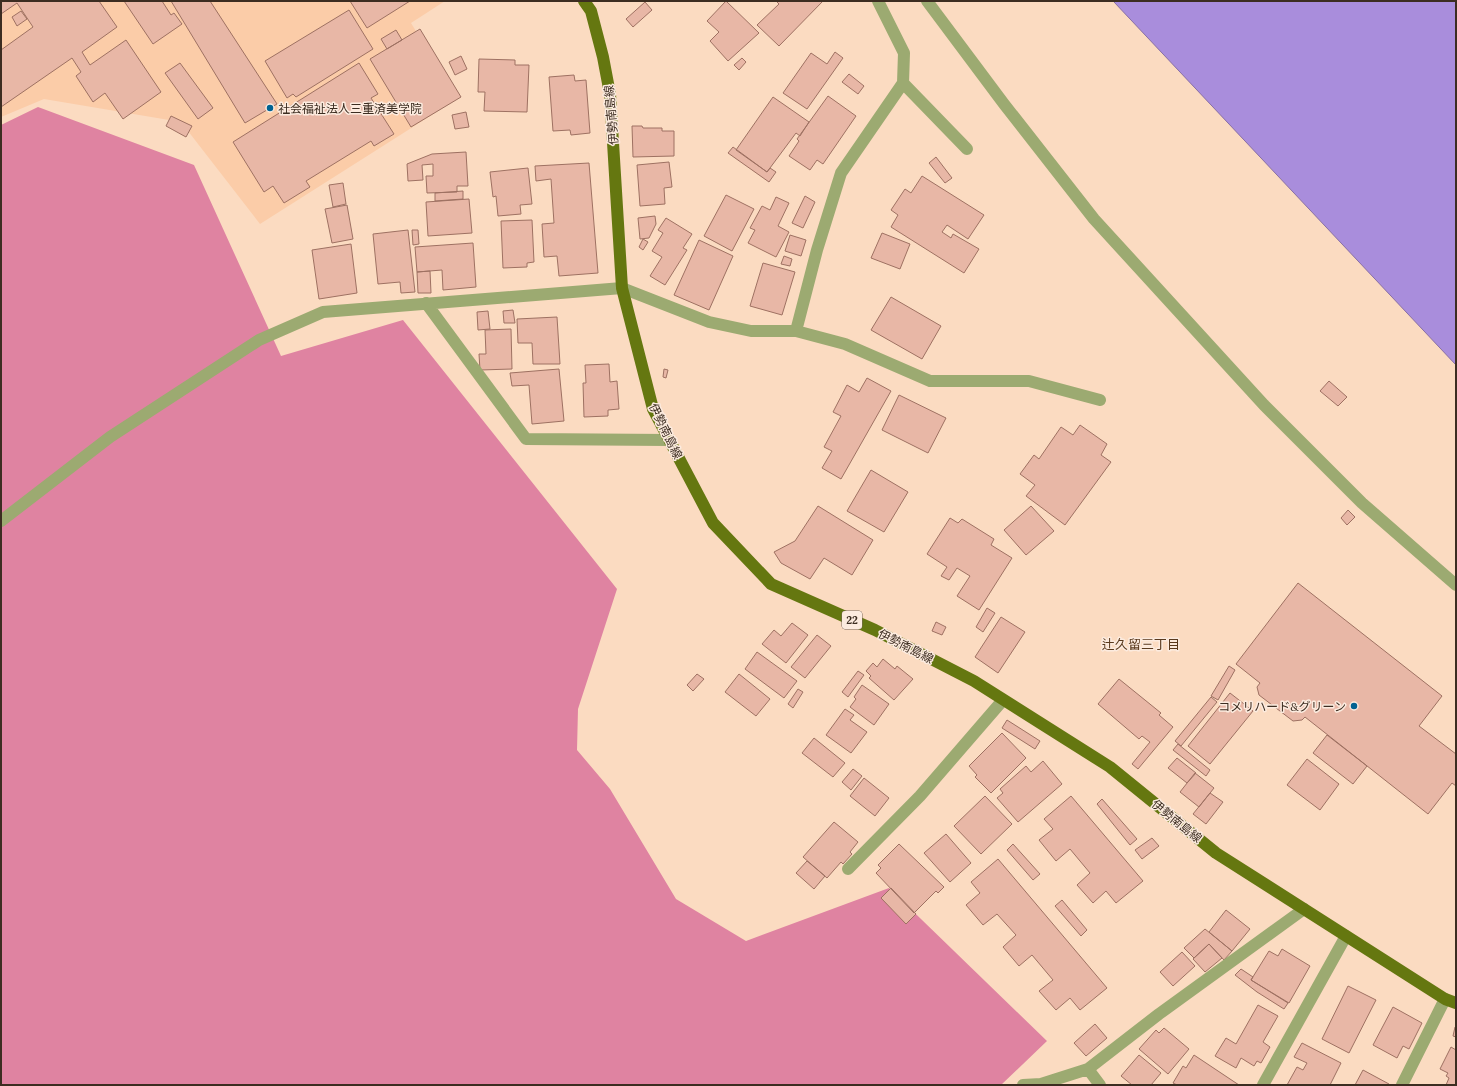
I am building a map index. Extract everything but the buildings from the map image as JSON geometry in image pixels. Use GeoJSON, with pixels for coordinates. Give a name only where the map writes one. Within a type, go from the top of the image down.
{"type":"FeatureCollection","features":[{"type":"Feature","properties":{"kind":"main road","name":"伊勢南島線"},"geometry":{"type":"LineString","coordinates":[[584,1],[591,11],[601,49],[610,94],[622,288],[653,409],[713,523],[771,584],[875,630],[974,681],[1110,767],[1216,853],[1444,999],[1456,1003]]}},
{"type":"Feature","properties":{"kind":"street"},"geometry":{"type":"LineString","coordinates":[[796,331],[817,250],[841,173],[903,83],[904,53],[878,1]]}},
{"type":"Feature","properties":{"kind":"street"},"geometry":{"type":"LineString","coordinates":[[927,1],[1004,104],[1094,219],[1264,405],[1362,503],[1456,585]]}},
{"type":"Feature","properties":{"kind":"street"},"geometry":{"type":"LineString","coordinates":[[903,83],[967,148]]}},
{"type":"Feature","properties":{"kind":"street"},"geometry":{"type":"LineString","coordinates":[[1,521],[110,437],[259,340],[324,312],[622,288],[709,322],[750,331],[796,331],[845,344],[930,381],[1029,381],[1100,400]]}},
{"type":"Feature","properties":{"kind":"street"},"geometry":{"type":"LineString","coordinates":[[426,303],[526,439],[669,440]]}},
{"type":"Feature","properties":{"kind":"street"},"geometry":{"type":"LineString","coordinates":[[848,869],[920,796],[1003,700]]}},
{"type":"Feature","properties":{"kind":"street"},"geometry":{"type":"LineString","coordinates":[[1023,1085],[1041,1084],[1088,1069],[1159,1014],[1304,909]]}},
{"type":"Feature","properties":{"kind":"street"},"geometry":{"type":"LineString","coordinates":[[1263,1085],[1346,936]]}},
{"type":"Feature","properties":{"kind":"street"},"geometry":{"type":"LineString","coordinates":[[1402,1085],[1444,999]]}},
{"type":"Feature","properties":{"kind":"street"},"geometry":{"type":"LineString","coordinates":[[1088,1069],[1100,1085]]}},
{"type":"Feature","properties":{"kind":"shaded area","name":"社会福祉法人三重済美学院"},"geometry":{"type":"Polygon","coordinates":[[[1,1],[445,1],[411,23],[457,99],[260,224],[181,122],[44,99],[1,117],[1,1]]]}},
{"type":"Feature","properties":{"kind":"shaded area"},"geometry":{"type":"Polygon","coordinates":[[[1456,1],[1456,365],[1114,2],[1456,1]]]}},
{"type":"Feature","properties":{"kind":"shaded area"},"geometry":{"type":"Polygon","coordinates":[[[38,107],[194,165],[281,356],[403,320],[617,589],[578,709],[577,750],[610,789],[676,899],[746,941],[889,888],[1047,1041],[1001,1085],[1,1085],[1,125],[38,107]]]}},
{"type":"Feature","properties":{"kind":"place","name":"社会福祉法人三重済美学院"},"geometry":{"type":"Point","coordinates":[270,108]}},
{"type":"Feature","properties":{"kind":"place","name":"コメリハード&グリーン"},"geometry":{"type":"Point","coordinates":[1354,706]}},
{"type":"Feature","properties":{"kind":"district","name":"辻久留三丁目"},"geometry":{"type":"Point","coordinates":[1141,644]}}]}
